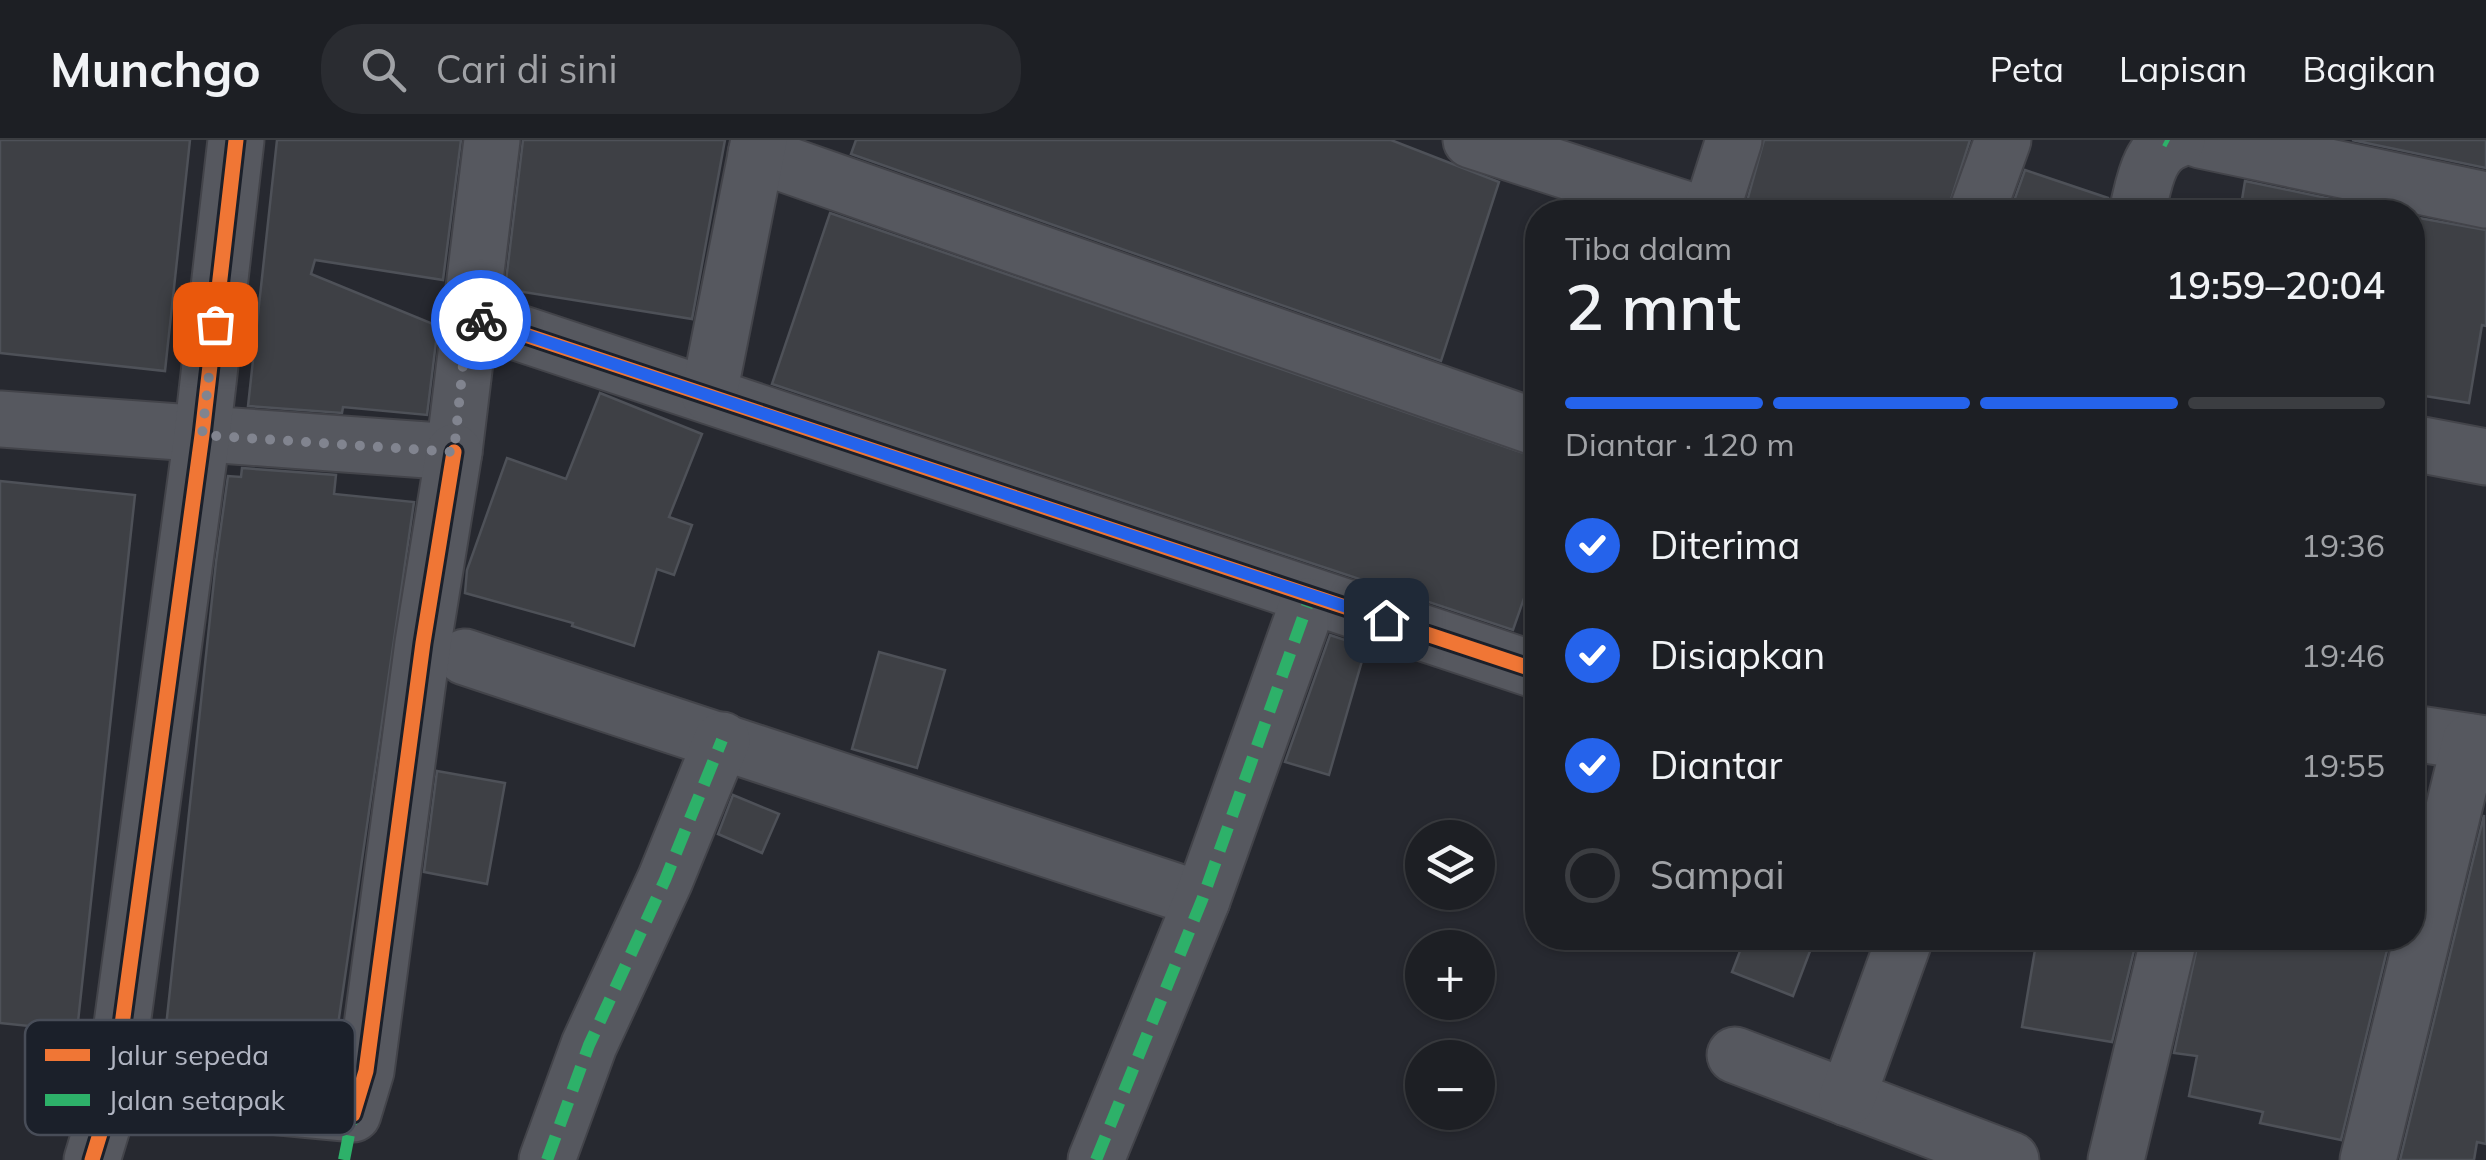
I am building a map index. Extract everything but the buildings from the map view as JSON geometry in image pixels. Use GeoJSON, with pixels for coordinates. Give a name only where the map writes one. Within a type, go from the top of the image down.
{"type":"FeatureCollection","features":[{"type":"Feature","properties":{"kind":"street"},"geometry":{"type":"LineString","coordinates":[[123,1020],[202,435],[236,140]]}},
{"type":"Feature","properties":{"kind":"street"},"geometry":{"type":"LineString","coordinates":[[355,1107],[366,1071],[423,643],[454,452],[492,140]]}},
{"type":"Feature","properties":{"kind":"street"},"geometry":{"type":"LineString","coordinates":[[1471,140],[1657,200]]}},
{"type":"Feature","properties":{"kind":"street"},"geometry":{"type":"LineString","coordinates":[[1715,200],[1734,140]]}},
{"type":"Feature","properties":{"kind":"street"},"geometry":{"type":"LineString","coordinates":[[1980,200],[2002,140]]}},
{"type":"Feature","properties":{"kind":"street"},"geometry":{"type":"LineString","coordinates":[[2140,200],[2153,157],[2177,140]]}},
{"type":"Feature","properties":{"kind":"street"},"geometry":{"type":"LineString","coordinates":[[2200,140],[2486,200]]}},
{"type":"Feature","properties":{"kind":"street"},"geometry":{"type":"LineString","coordinates":[[709,394],[758,147],[1525,423]]}},
{"type":"Feature","properties":{"kind":"street"},"geometry":{"type":"LineString","coordinates":[[468,316],[1525,666]]}},
{"type":"Feature","properties":{"kind":"street"},"geometry":{"type":"LineString","coordinates":[[0,419],[454,452]]}},
{"type":"Feature","properties":{"kind":"street"},"geometry":{"type":"LineString","coordinates":[[2425,445],[2486,457]]}},
{"type":"Feature","properties":{"kind":"street"},"geometry":{"type":"LineString","coordinates":[[1096,1160],[1202,900],[1307,606]]}},
{"type":"Feature","properties":{"kind":"street"},"geometry":{"type":"LineString","coordinates":[[465,657],[1202,900]]}},
{"type":"Feature","properties":{"kind":"street"},"geometry":{"type":"LineString","coordinates":[[2425,735],[2478,743],[2425,944]]}},
{"type":"Feature","properties":{"kind":"street"},"geometry":{"type":"LineString","coordinates":[[548,1160],[589,1045],[666,880],[722,740]]}},
{"type":"Feature","properties":{"kind":"street"},"geometry":{"type":"LineString","coordinates":[[1848,1098],[1900,950]]}},
{"type":"Feature","properties":{"kind":"street"},"geometry":{"type":"LineString","coordinates":[[2116,1160],[2166,950]]}},
{"type":"Feature","properties":{"kind":"street"},"geometry":{"type":"LineString","coordinates":[[2368,1160],[2423,950]]}},
{"type":"Feature","properties":{"kind":"street"},"geometry":{"type":"LineString","coordinates":[[1735,1055],[2011,1160]]}},
{"type":"Feature","properties":{"kind":"street"},"geometry":{"type":"LineString","coordinates":[[92,1160],[100,1135]]}},
{"type":"Feature","properties":{"kind":"marked path"},"geometry":{"type":"LineString","coordinates":[[2165,140],[2169,142]]}},
{"type":"Feature","properties":{"kind":"marked path"},"geometry":{"type":"LineString","coordinates":[[1096,1160],[1202,900],[1307,606]]}},
{"type":"Feature","properties":{"kind":"marked path"},"geometry":{"type":"LineString","coordinates":[[547,1160],[589,1045],[665,880],[722,740]]}},
{"type":"Feature","properties":{"kind":"marked path"},"geometry":{"type":"LineString","coordinates":[[344,1160],[349,1135]]}},
{"type":"Feature","properties":{"kind":"cycle path"},"geometry":{"type":"LineString","coordinates":[[123,1020],[202,435],[236,140]]}},
{"type":"Feature","properties":{"kind":"cycle path"},"geometry":{"type":"LineString","coordinates":[[468,316],[1525,667]]}},
{"type":"Feature","properties":{"kind":"cycle path"},"geometry":{"type":"LineString","coordinates":[[355,1107],[366,1071],[423,643],[454,452]]}},
{"type":"Feature","properties":{"kind":"cycle path"},"geometry":{"type":"LineString","coordinates":[[92,1160],[100,1135]]}},
{"type":"Feature","properties":{"kind":"way so far"},"geometry":{"type":"LineString","coordinates":[[215,324],[202,435],[454,452],[468,316],[481,320]]}},
{"type":"Feature","properties":{"kind":"route"},"geometry":{"type":"LineString","coordinates":[[481,320],[1386,620]]}}]}
